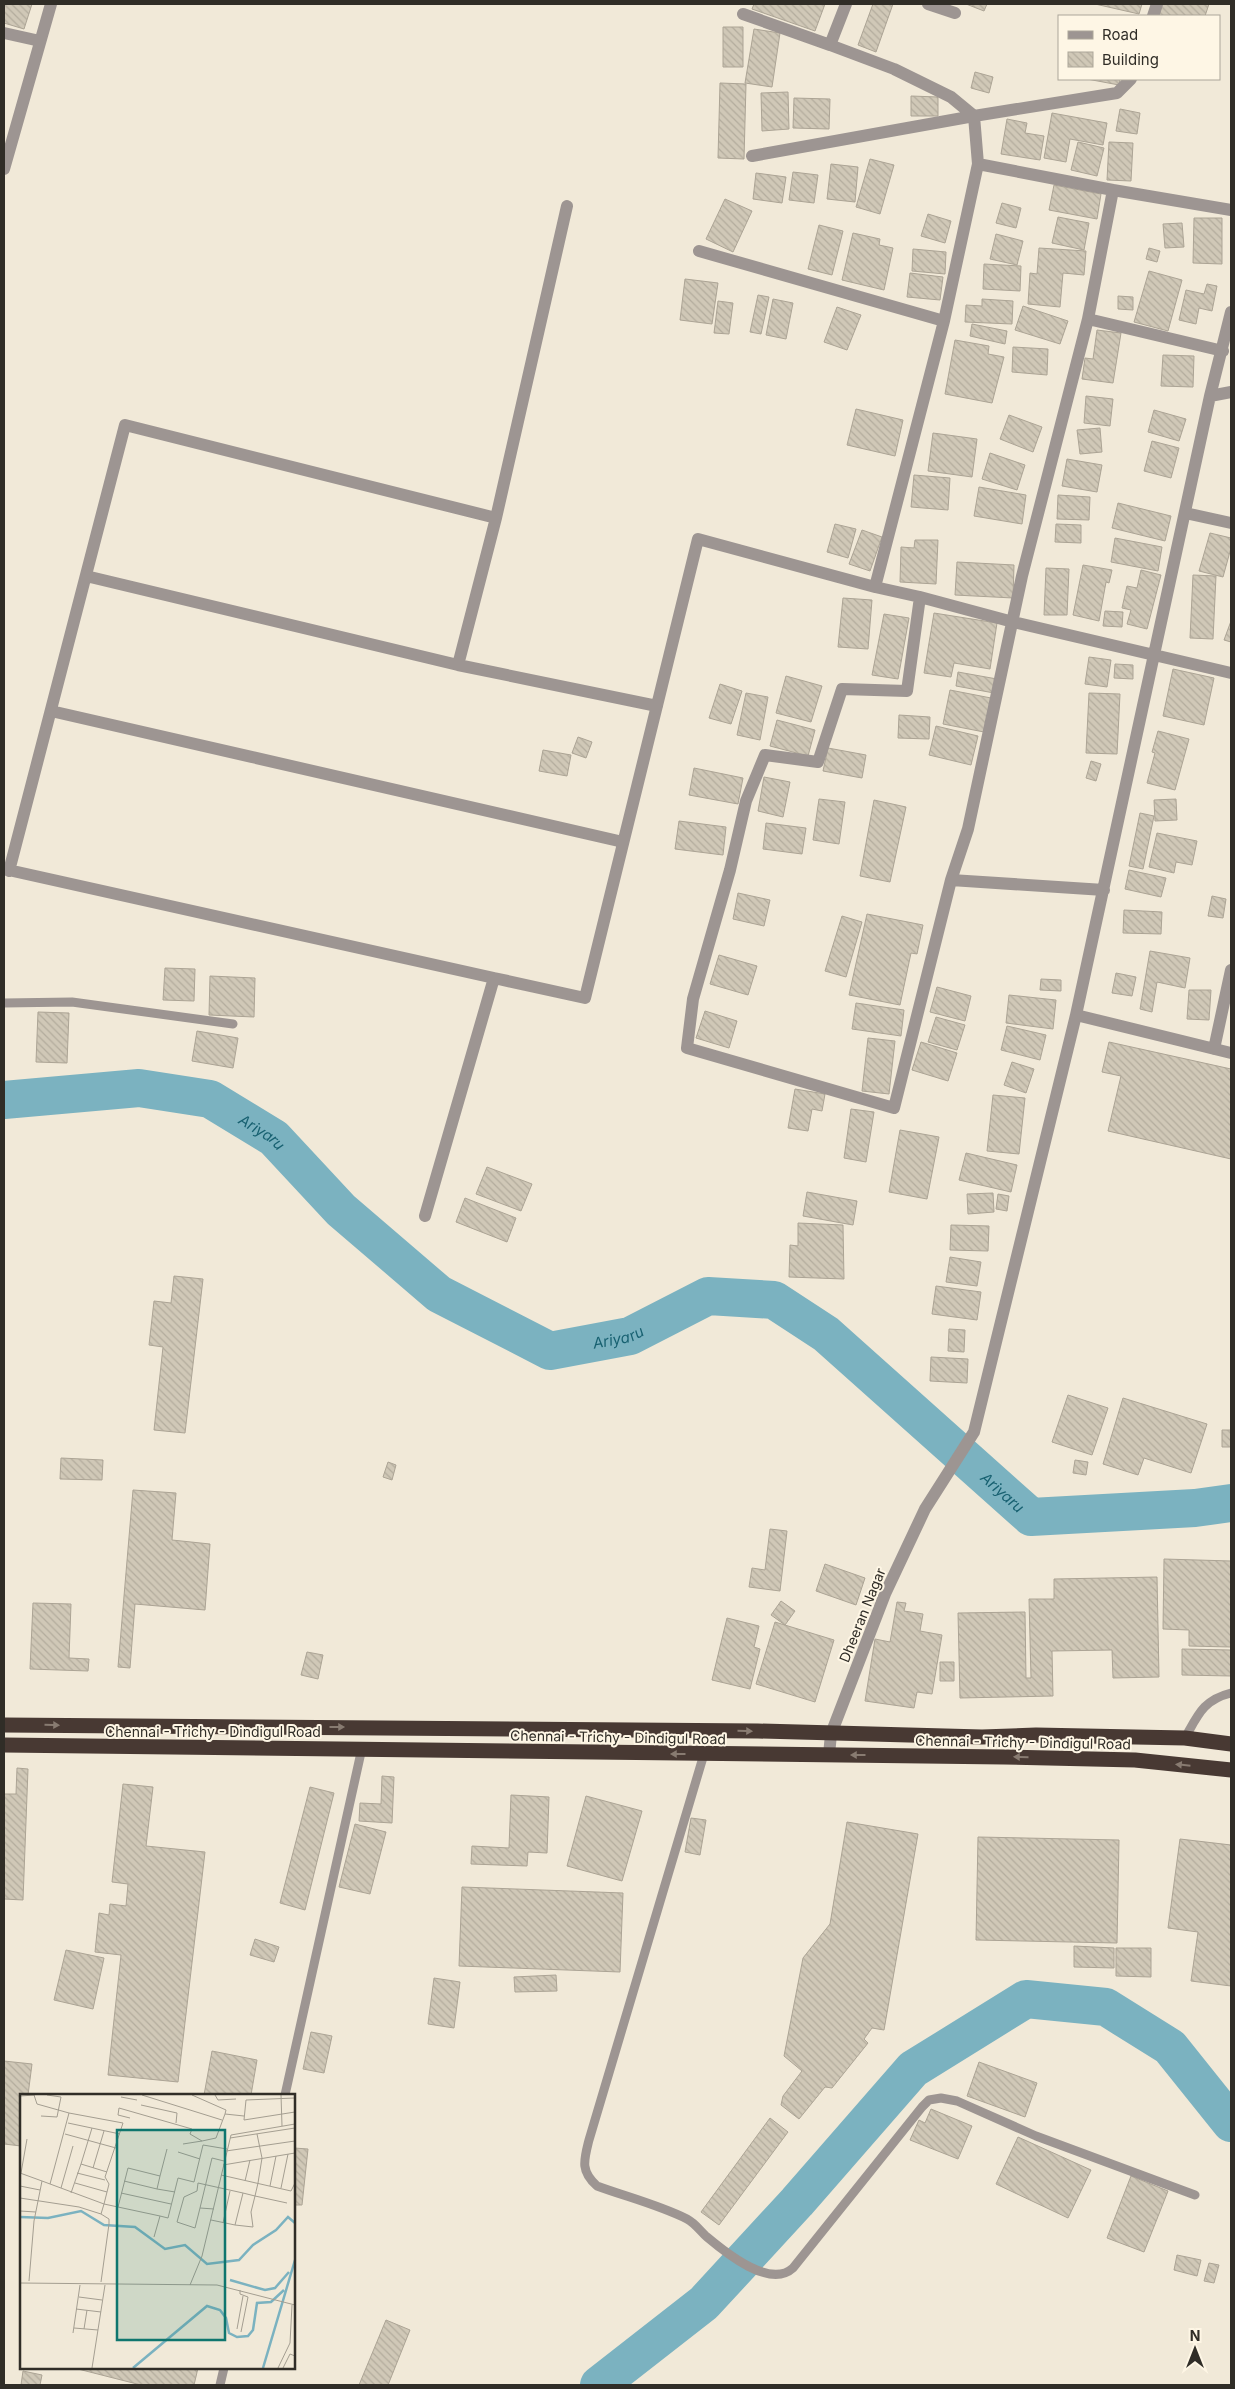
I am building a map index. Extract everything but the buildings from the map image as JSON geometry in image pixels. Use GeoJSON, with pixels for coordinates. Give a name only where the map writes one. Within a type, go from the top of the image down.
{"type":"FeatureCollection","features":[{"type":"Feature","properties":{"kind":"highway","name":"Chennai - Trichy - Dindigul Road"},"geometry":{"type":"LineString","coordinates":[[4,1724],[510,1728],[1185,1738],[1231,1744]]}},
{"type":"Feature","properties":{"kind":"highway","name":"Chennai - Trichy - Dindigul Road"},"geometry":{"type":"LineString","coordinates":[[4,1745],[362,1748],[1135,1760],[1231,1770]]}},
{"type":"Feature","properties":{"kind":"street"},"geometry":{"type":"LineString","coordinates":[[4,169],[51,4]]}},
{"type":"Feature","properties":{"kind":"street"},"geometry":{"type":"LineString","coordinates":[[830,45],[846,4]]}},
{"type":"Feature","properties":{"kind":"street"},"geometry":{"type":"LineString","coordinates":[[928,4],[955,13]]}},
{"type":"Feature","properties":{"kind":"street"},"geometry":{"type":"LineString","coordinates":[[743,14],[894,69],[951,97],[974,116],[978,164],[944,321],[875,587]]}},
{"type":"Feature","properties":{"kind":"street"},"geometry":{"type":"LineString","coordinates":[[4,33],[40,41]]}},
{"type":"Feature","properties":{"kind":"street"},"geometry":{"type":"LineString","coordinates":[[752,156],[974,116],[1117,94],[1129,80]]}},
{"type":"Feature","properties":{"kind":"street"},"geometry":{"type":"LineString","coordinates":[[978,164],[1231,210]]}},
{"type":"Feature","properties":{"kind":"street"},"geometry":{"type":"LineString","coordinates":[[920,597],[907,691],[842,690],[818,762],[765,755],[746,801],[730,870],[693,999],[688,1048],[894,1108],[952,880],[968,829],[1022,576],[1088,319],[1113,190]]}},
{"type":"Feature","properties":{"kind":"street"},"geometry":{"type":"LineString","coordinates":[[458,665],[496,518],[567,206]]}},
{"type":"Feature","properties":{"kind":"street"},"geometry":{"type":"LineString","coordinates":[[699,251],[944,321]]}},
{"type":"Feature","properties":{"kind":"street","name":"Dheeran Nagar"},"geometry":{"type":"LineString","coordinates":[[829,1755],[831,1734],[885,1594],[925,1509],[974,1432],[1076,1015],[1210,396],[1223,351],[1231,312]]}},
{"type":"Feature","properties":{"kind":"street"},"geometry":{"type":"LineString","coordinates":[[1088,319],[1223,351]]}},
{"type":"Feature","properties":{"kind":"street"},"geometry":{"type":"LineString","coordinates":[[1210,396],[1231,392]]}},
{"type":"Feature","properties":{"kind":"street"},"geometry":{"type":"LineString","coordinates":[[496,518],[125,425],[51,711],[7,870],[585,998],[698,539],[1013,622],[1231,673]]}},
{"type":"Feature","properties":{"kind":"street"},"geometry":{"type":"LineString","coordinates":[[1185,513],[1231,523]]}},
{"type":"Feature","properties":{"kind":"street"},"geometry":{"type":"LineString","coordinates":[[86,576],[458,665],[657,706]]}},
{"type":"Feature","properties":{"kind":"street"},"geometry":{"type":"LineString","coordinates":[[51,711],[623,842]]}},
{"type":"Feature","properties":{"kind":"street"},"geometry":{"type":"LineString","coordinates":[[952,880],[1104,890]]}},
{"type":"Feature","properties":{"kind":"street"},"geometry":{"type":"LineString","coordinates":[[1214,1049],[1231,970]]}},
{"type":"Feature","properties":{"kind":"street"},"geometry":{"type":"LineString","coordinates":[[426,1216],[494,978]]}},
{"type":"Feature","properties":{"kind":"street"},"geometry":{"type":"LineString","coordinates":[[1076,1015],[1231,1053]]}},
{"type":"Feature","properties":{"kind":"lane"},"geometry":{"type":"LineString","coordinates":[[4,1003],[72,1002],[233,1024]]}},
{"type":"Feature","properties":{"kind":"lane"},"geometry":{"type":"LineString","coordinates":[[1185,1738],[1201,1708],[1218,1696],[1231,1693]]}},
{"type":"Feature","properties":{"kind":"lane"},"geometry":{"type":"LineString","coordinates":[[285,2094],[362,1748]]}},
{"type":"Feature","properties":{"kind":"lane"},"geometry":{"type":"LineString","coordinates":[[704,1754],[589,2140],[584,2165],[585,2173],[597,2186],[689,2220],[708,2238],[759,2273],[776,2276],[788,2273],[929,2100],[941,2098],[957,2101],[1036,2136],[1195,2195]]}},
{"type":"Feature","properties":{"kind":"lane"},"geometry":{"type":"LineString","coordinates":[[220,2385],[224,2369]]}},
{"type":"Feature","properties":{"kind":"waterway","name":"Ariyaru"},"geometry":{"type":"LineString","coordinates":[[4,1100],[139,1088],[210,1099],[274,1138],[341,1210],[439,1294],[550,1351],[630,1336],[708,1296],[774,1300],[826,1334],[1031,1517],[1195,1508],[1231,1503]]}},
{"type":"Feature","properties":{"kind":"waterway"},"geometry":{"type":"LineString","coordinates":[[599,2385],[704,2303],[797,2202],[913,2069],[1026,1999],[1106,2007],[1170,2047],[1231,2123]]}}]}
